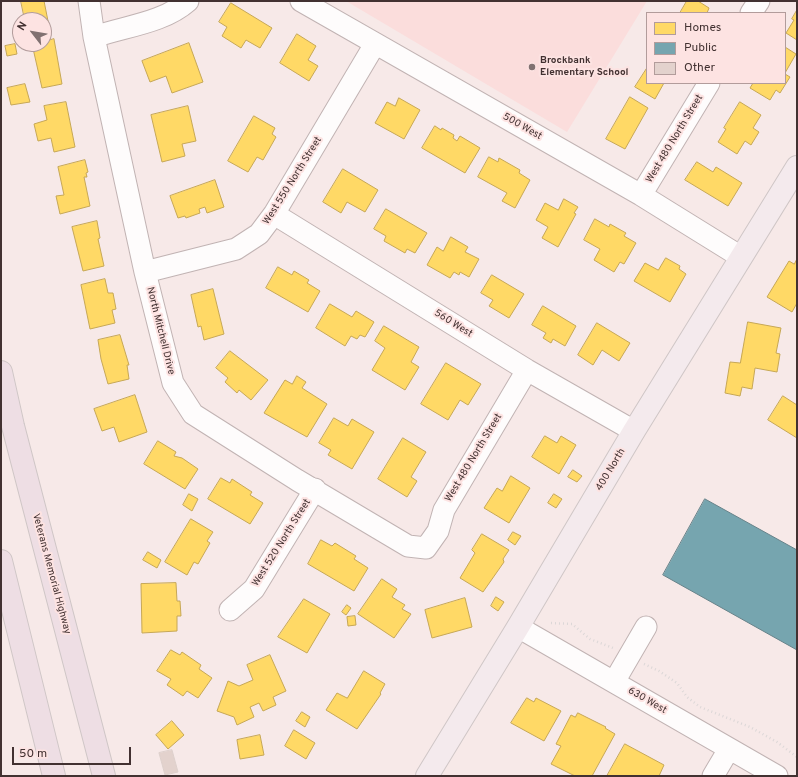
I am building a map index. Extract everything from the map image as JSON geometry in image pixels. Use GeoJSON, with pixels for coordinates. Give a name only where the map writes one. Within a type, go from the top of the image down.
{"type":"FeatureCollection","features":[{"type":"Feature","properties":{"kind":"highway","name":"Veterans Memorial Highway"},"geometry":{"type":"LineString","coordinates":[[1,372],[13,426],[104,776]]}},
{"type":"Feature","properties":{"kind":"highway"},"geometry":{"type":"LineString","coordinates":[[1,561],[54,776]]}},
{"type":"Feature","properties":{"kind":"main road","name":"400 North"},"geometry":{"type":"LineString","coordinates":[[427,776],[518,627],[634,431],[797,167]]}},
{"type":"Feature","properties":{"kind":"street","name":"North Mitchell Drive"},"geometry":{"type":"LineString","coordinates":[[89,1],[94,37],[100,58],[145,272],[173,382],[193,414],[408,546],[426,548]]}},
{"type":"Feature","properties":{"kind":"street"},"geometry":{"type":"LineString","coordinates":[[94,37],[134,26],[168,14],[188,1]]}},
{"type":"Feature","properties":{"kind":"street","name":"500 West"},"geometry":{"type":"LineString","coordinates":[[301,1],[641,195],[741,257]]}},
{"type":"Feature","properties":{"kind":"street"},"geometry":{"type":"LineString","coordinates":[[752,12],[759,1]]}},
{"type":"Feature","properties":{"kind":"street","name":"West 550 North Street"},"geometry":{"type":"LineString","coordinates":[[145,272],[236,249],[259,234],[274,214],[375,44]]}},
{"type":"Feature","properties":{"kind":"street","name":"West 480 North Street"},"geometry":{"type":"LineString","coordinates":[[641,195],[708,84]]}},
{"type":"Feature","properties":{"kind":"street","name":"560 West"},"geometry":{"type":"LineString","coordinates":[[274,214],[527,370],[634,431]]}},
{"type":"Feature","properties":{"kind":"street","name":"West 480 North Street"},"geometry":{"type":"LineString","coordinates":[[426,548],[438,531],[444,510],[527,370]]}},
{"type":"Feature","properties":{"kind":"street","name":"West 520 North Street"},"geometry":{"type":"LineString","coordinates":[[230,610],[254,589],[315,489]]}},
{"type":"Feature","properties":{"kind":"street"},"geometry":{"type":"LineString","coordinates":[[614,682],[646,626]]}},
{"type":"Feature","properties":{"kind":"street","name":"630 West"},"geometry":{"type":"LineString","coordinates":[[518,627],[776,776]]}},
{"type":"Feature","properties":{"kind":"street"},"geometry":{"type":"LineString","coordinates":[[713,776],[729,749]]}},
{"type":"Feature","properties":{"kind":"path"},"geometry":{"type":"LineString","coordinates":[[551,623],[572,624],[590,639],[616,649]]}},
{"type":"Feature","properties":{"kind":"path"},"geometry":{"type":"LineString","coordinates":[[639,662],[659,671],[677,683],[688,697],[700,707],[750,727],[777,742],[797,757]]}},
{"type":"Feature","properties":{"kind":"shaded area","name":"Brockbank Elementary School"},"geometry":{"type":"Polygon","coordinates":[[[346,1],[647,1],[567,132],[346,1]]]}},
{"type":"Feature","properties":{"kind":"building: Homes"},"geometry":{"type":"Polygon","coordinates":[[[21,1],[44,1],[46,12],[23,12],[21,1]]]}},
{"type":"Feature","properties":{"kind":"building: Homes"},"geometry":{"type":"Polygon","coordinates":[[[687,1],[698,1],[709,8],[707,12],[681,12],[687,1]]]}},
{"type":"Feature","properties":{"kind":"building: Homes"},"geometry":{"type":"Polygon","coordinates":[[[231,3],[272,28],[260,48],[246,40],[241,48],[222,36],[227,27],[219,22],[231,3]]]}},
{"type":"Feature","properties":{"kind":"building: Homes"},"geometry":{"type":"Polygon","coordinates":[[[797,10],[797,40],[786,33],[794,20],[792,19],[797,10]]]}},
{"type":"Feature","properties":{"kind":"building: Homes"},"geometry":{"type":"Polygon","coordinates":[[[297,34],[316,46],[308,60],[318,66],[309,81],[280,63],[297,34]]]}},
{"type":"Feature","properties":{"kind":"building: Homes"},"geometry":{"type":"Polygon","coordinates":[[[54,39],[62,84],[42,88],[34,52],[52,52],[52,40],[54,39]]]}},
{"type":"Feature","properties":{"kind":"building: Homes"},"geometry":{"type":"Polygon","coordinates":[[[189,43],[203,82],[172,93],[166,76],[150,82],[142,61],[189,43]]]}},
{"type":"Feature","properties":{"kind":"building: Homes"},"geometry":{"type":"Polygon","coordinates":[[[12,45],[12,52],[17,52],[17,54],[7,56],[5,46],[12,45]]]}},
{"type":"Feature","properties":{"kind":"building: Homes"},"geometry":{"type":"Polygon","coordinates":[[[786,48],[796,54],[786,71],[786,48]]]}},
{"type":"Feature","properties":{"kind":"building: Homes"},"geometry":{"type":"Polygon","coordinates":[[[646,70],[646,84],[663,84],[655,99],[635,87],[646,70]]]}},
{"type":"Feature","properties":{"kind":"building: Homes"},"geometry":{"type":"Polygon","coordinates":[[[786,75],[790,77],[786,83],[786,75]]]}},
{"type":"Feature","properties":{"kind":"building: Homes"},"geometry":{"type":"Polygon","coordinates":[[[25,84],[30,102],[11,105],[7,88],[25,84]]]}},
{"type":"Feature","properties":{"kind":"building: Homes"},"geometry":{"type":"Polygon","coordinates":[[[752,84],[786,84],[780,93],[776,90],[770,100],[750,88],[752,84]]]}},
{"type":"Feature","properties":{"kind":"building: Homes"},"geometry":{"type":"Polygon","coordinates":[[[630,97],[648,108],[625,149],[606,139],[630,97]]]}},
{"type":"Feature","properties":{"kind":"building: Homes"},"geometry":{"type":"Polygon","coordinates":[[[399,98],[420,110],[404,139],[375,123],[387,102],[395,106],[399,98]]]}},
{"type":"Feature","properties":{"kind":"building: Homes"},"geometry":{"type":"Polygon","coordinates":[[[66,102],[75,147],[54,152],[51,138],[38,141],[34,124],[47,120],[44,106],[66,102]]]}},
{"type":"Feature","properties":{"kind":"building: Homes"},"geometry":{"type":"Polygon","coordinates":[[[740,102],[761,115],[753,128],[759,132],[751,145],[745,141],[737,154],[718,142],[726,129],[724,128],[740,102]]]}},
{"type":"Feature","properties":{"kind":"building: Homes"},"geometry":{"type":"Polygon","coordinates":[[[188,106],[196,141],[182,144],[185,156],[162,162],[151,115],[188,106]]]}},
{"type":"Feature","properties":{"kind":"building: Homes"},"geometry":{"type":"Polygon","coordinates":[[[254,116],[275,128],[272,134],[276,137],[263,160],[257,157],[248,172],[228,161],[254,116]]]}},
{"type":"Feature","properties":{"kind":"building: Homes"},"geometry":{"type":"Polygon","coordinates":[[[435,126],[454,135],[453,138],[457,141],[460,136],[480,148],[465,173],[422,148],[435,126]]]}},
{"type":"Feature","properties":{"kind":"building: Homes"},"geometry":{"type":"Polygon","coordinates":[[[489,157],[498,162],[499,158],[520,170],[519,173],[530,180],[515,208],[502,201],[507,193],[478,177],[489,157]]]}},
{"type":"Feature","properties":{"kind":"building: Homes"},"geometry":{"type":"Polygon","coordinates":[[[85,160],[88,172],[86,173],[87,177],[84,177],[90,206],[60,214],[56,196],[64,195],[58,167],[85,160]]]}},
{"type":"Feature","properties":{"kind":"building: Homes"},"geometry":{"type":"Polygon","coordinates":[[[697,162],[713,172],[716,167],[742,183],[728,206],[685,180],[697,162]]]}},
{"type":"Feature","properties":{"kind":"building: Homes"},"geometry":{"type":"Polygon","coordinates":[[[343,169],[378,190],[365,212],[347,202],[341,213],[323,202],[343,169]]]}},
{"type":"Feature","properties":{"kind":"building: Homes"},"geometry":{"type":"Polygon","coordinates":[[[215,180],[224,207],[207,213],[205,207],[199,209],[200,213],[186,218],[185,216],[178,218],[170,196],[215,180]]]}},
{"type":"Feature","properties":{"kind":"building: Homes"},"geometry":{"type":"Polygon","coordinates":[[[564,199],[578,207],[574,213],[576,214],[558,247],[542,238],[548,227],[536,220],[545,203],[558,210],[564,199]]]}},
{"type":"Feature","properties":{"kind":"building: Homes"},"geometry":{"type":"Polygon","coordinates":[[[386,209],[427,233],[415,253],[407,249],[405,253],[384,241],[386,236],[374,229],[386,209]]]}},
{"type":"Feature","properties":{"kind":"building: Homes"},"geometry":{"type":"Polygon","coordinates":[[[595,219],[609,227],[610,224],[626,233],[624,236],[636,243],[624,264],[620,262],[614,272],[594,260],[600,249],[584,240],[595,219]]]}},
{"type":"Feature","properties":{"kind":"building: Homes"},"geometry":{"type":"Polygon","coordinates":[[[97,221],[100,238],[98,239],[104,266],[83,271],[72,227],[97,221]]]}},
{"type":"Feature","properties":{"kind":"building: Homes"},"geometry":{"type":"Polygon","coordinates":[[[451,237],[468,247],[465,252],[479,259],[469,277],[460,272],[459,275],[454,272],[450,278],[427,265],[437,247],[443,251],[451,237]]]}},
{"type":"Feature","properties":{"kind":"building: Homes"},"geometry":{"type":"Polygon","coordinates":[[[666,258],[680,266],[679,269],[686,274],[670,302],[634,281],[645,263],[658,270],[666,258]]]}},
{"type":"Feature","properties":{"kind":"building: Homes"},"geometry":{"type":"Polygon","coordinates":[[[797,259],[797,303],[792,312],[767,297],[789,261],[794,264],[797,259]]]}},
{"type":"Feature","properties":{"kind":"building: Homes"},"geometry":{"type":"Polygon","coordinates":[[[278,267],[292,275],[294,271],[309,280],[307,283],[320,291],[308,312],[266,288],[278,267]]]}},
{"type":"Feature","properties":{"kind":"building: Homes"},"geometry":{"type":"Polygon","coordinates":[[[492,275],[524,294],[509,318],[489,306],[493,300],[481,293],[492,275]]]}},
{"type":"Feature","properties":{"kind":"building: Homes"},"geometry":{"type":"Polygon","coordinates":[[[105,279],[108,293],[113,293],[116,309],[112,310],[115,323],[90,329],[81,285],[105,279]]]}},
{"type":"Feature","properties":{"kind":"building: Homes"},"geometry":{"type":"Polygon","coordinates":[[[213,289],[224,334],[204,340],[201,326],[198,327],[191,295],[213,289]]]}},
{"type":"Feature","properties":{"kind":"building: Homes"},"geometry":{"type":"Polygon","coordinates":[[[330,304],[352,317],[356,311],[374,322],[365,337],[360,335],[357,339],[351,336],[345,346],[316,328],[330,304]]]}},
{"type":"Feature","properties":{"kind":"building: Homes"},"geometry":{"type":"Polygon","coordinates":[[[543,306],[576,326],[565,346],[553,339],[551,343],[543,338],[546,333],[532,325],[543,306]]]}},
{"type":"Feature","properties":{"kind":"building: Homes"},"geometry":{"type":"Polygon","coordinates":[[[748,322],[781,328],[776,353],[780,354],[777,372],[755,368],[752,389],[742,387],[740,396],[725,393],[730,362],[740,363],[748,322]]]}},
{"type":"Feature","properties":{"kind":"building: Homes"},"geometry":{"type":"Polygon","coordinates":[[[597,323],[630,343],[619,361],[602,350],[593,365],[578,355],[597,323]]]}},
{"type":"Feature","properties":{"kind":"building: Homes"},"geometry":{"type":"Polygon","coordinates":[[[384,326],[419,347],[411,362],[419,367],[405,390],[372,370],[385,348],[375,341],[384,326]]]}},
{"type":"Feature","properties":{"kind":"building: Homes"},"geometry":{"type":"Polygon","coordinates":[[[120,335],[129,365],[127,365],[129,379],[108,384],[101,359],[98,340],[120,335]]]}},
{"type":"Feature","properties":{"kind":"building: Homes"},"geometry":{"type":"Polygon","coordinates":[[[230,351],[268,380],[251,400],[239,390],[237,393],[225,382],[228,378],[216,368],[230,351]]]}},
{"type":"Feature","properties":{"kind":"building: Homes"},"geometry":{"type":"Polygon","coordinates":[[[446,363],[481,384],[468,405],[460,400],[448,420],[421,404],[446,363]]]}},
{"type":"Feature","properties":{"kind":"building: Homes"},"geometry":{"type":"Polygon","coordinates":[[[297,376],[306,382],[302,388],[327,404],[307,437],[264,413],[285,380],[292,384],[297,376]]]}},
{"type":"Feature","properties":{"kind":"building: Homes"},"geometry":{"type":"Polygon","coordinates":[[[135,395],[147,432],[119,442],[114,427],[102,431],[94,409],[135,395]]]}},
{"type":"Feature","properties":{"kind":"building: Homes"},"geometry":{"type":"Polygon","coordinates":[[[783,396],[797,405],[797,438],[768,420],[783,396]]]}},
{"type":"Feature","properties":{"kind":"building: Homes"},"geometry":{"type":"Polygon","coordinates":[[[334,418],[348,426],[352,419],[374,432],[352,469],[328,455],[331,450],[319,443],[334,418]]]}},
{"type":"Feature","properties":{"kind":"building: Homes"},"geometry":{"type":"Polygon","coordinates":[[[545,436],[557,443],[561,436],[576,445],[559,474],[532,457],[545,436]]]}},
{"type":"Feature","properties":{"kind":"building: Homes"},"geometry":{"type":"Polygon","coordinates":[[[403,438],[426,452],[411,477],[417,481],[407,497],[378,479],[403,438]]]}},
{"type":"Feature","properties":{"kind":"building: Homes"},"geometry":{"type":"Polygon","coordinates":[[[158,441],[176,452],[174,456],[182,458],[198,469],[185,489],[144,464],[158,441]]]}},
{"type":"Feature","properties":{"kind":"building: Homes"},"geometry":{"type":"Polygon","coordinates":[[[573,470],[582,476],[577,482],[568,477],[573,470]]]}},
{"type":"Feature","properties":{"kind":"building: Homes"},"geometry":{"type":"Polygon","coordinates":[[[511,476],[530,488],[509,523],[484,508],[497,488],[502,491],[511,476]]]}},
{"type":"Feature","properties":{"kind":"building: Homes"},"geometry":{"type":"Polygon","coordinates":[[[221,478],[230,483],[232,479],[252,492],[250,495],[263,503],[250,524],[208,499],[221,478]]]}},
{"type":"Feature","properties":{"kind":"building: Homes"},"geometry":{"type":"Polygon","coordinates":[[[189,494],[198,499],[192,511],[183,505],[189,494]]]}},
{"type":"Feature","properties":{"kind":"building: Homes"},"geometry":{"type":"Polygon","coordinates":[[[554,494],[562,499],[556,508],[548,503],[554,494]]]}},
{"type":"Feature","properties":{"kind":"building: Homes"},"geometry":{"type":"Polygon","coordinates":[[[191,519],[213,532],[207,541],[210,543],[198,564],[194,562],[187,575],[165,562],[191,519]]]}},
{"type":"Feature","properties":{"kind":"building: Homes"},"geometry":{"type":"Polygon","coordinates":[[[513,532],[521,536],[515,545],[508,540],[513,532]]]}},
{"type":"Feature","properties":{"kind":"building: Homes"},"geometry":{"type":"Polygon","coordinates":[[[482,534],[509,550],[503,559],[504,562],[483,592],[460,578],[475,553],[472,550],[482,534]]]}},
{"type":"Feature","properties":{"kind":"building: Homes"},"geometry":{"type":"Polygon","coordinates":[[[321,540],[332,546],[335,543],[356,556],[354,559],[368,568],[354,591],[308,564],[321,540]]]}},
{"type":"Feature","properties":{"kind":"building: Homes"},"geometry":{"type":"Polygon","coordinates":[[[148,552],[161,560],[157,568],[143,560],[148,552]]]}},
{"type":"Feature","properties":{"kind":"building: Homes"},"geometry":{"type":"Polygon","coordinates":[[[382,579],[397,589],[392,597],[405,605],[402,609],[411,614],[394,638],[358,614],[382,579]]]}},
{"type":"Feature","properties":{"kind":"building: Homes"},"geometry":{"type":"Polygon","coordinates":[[[176,583],[177,601],[180,601],[181,616],[177,616],[177,631],[142,633],[141,584],[176,583]]]}},
{"type":"Feature","properties":{"kind":"building: Homes"},"geometry":{"type":"Polygon","coordinates":[[[496,597],[504,602],[498,611],[491,606],[496,597]]]}},
{"type":"Feature","properties":{"kind":"building: Homes"},"geometry":{"type":"Polygon","coordinates":[[[465,598],[472,627],[432,638],[425,610],[465,598]]]}},
{"type":"Feature","properties":{"kind":"building: Homes"},"geometry":{"type":"Polygon","coordinates":[[[304,599],[330,614],[307,653],[278,637],[304,599]]]}},
{"type":"Feature","properties":{"kind":"building: Homes"},"geometry":{"type":"Polygon","coordinates":[[[347,605],[351,608],[346,615],[342,612],[347,605]]]}},
{"type":"Feature","properties":{"kind":"building: Homes"},"geometry":{"type":"Polygon","coordinates":[[[355,616],[356,625],[348,626],[347,617],[355,616]]]}},
{"type":"Feature","properties":{"kind":"building: Homes"},"geometry":{"type":"Polygon","coordinates":[[[171,650],[180,655],[182,652],[201,665],[199,669],[212,678],[198,698],[187,691],[183,696],[167,685],[171,679],[157,671],[171,650]]]}},
{"type":"Feature","properties":{"kind":"building: Homes"},"geometry":{"type":"Polygon","coordinates":[[[270,655],[286,691],[273,697],[276,705],[263,711],[259,703],[250,707],[254,717],[237,725],[234,717],[217,711],[228,681],[239,686],[253,680],[247,665],[270,655]]]}},
{"type":"Feature","properties":{"kind":"building: Homes"},"geometry":{"type":"Polygon","coordinates":[[[364,671],[385,684],[380,693],[381,694],[357,729],[326,710],[337,693],[347,698],[364,671]]]}},
{"type":"Feature","properties":{"kind":"building: Homes"},"geometry":{"type":"Polygon","coordinates":[[[527,698],[534,702],[536,698],[561,711],[544,741],[511,723],[527,698]]]}},
{"type":"Feature","properties":{"kind":"building: Homes"},"geometry":{"type":"Polygon","coordinates":[[[302,712],[310,717],[305,727],[296,721],[302,712]]]}},
{"type":"Feature","properties":{"kind":"building: Homes"},"geometry":{"type":"Polygon","coordinates":[[[578,713],[606,727],[605,728],[615,734],[592,776],[575,776],[551,764],[561,746],[556,744],[571,715],[575,717],[578,713]]]}},
{"type":"Feature","properties":{"kind":"building: Homes"},"geometry":{"type":"Polygon","coordinates":[[[172,721],[184,735],[168,749],[156,735],[172,721]]]}},
{"type":"Feature","properties":{"kind":"building: Homes"},"geometry":{"type":"Polygon","coordinates":[[[294,730],[315,743],[306,759],[285,746],[294,730]]]}},
{"type":"Feature","properties":{"kind":"building: Homes"},"geometry":{"type":"Polygon","coordinates":[[[260,735],[264,755],[240,759],[237,740],[260,735]]]}},
{"type":"Feature","properties":{"kind":"building: Homes"},"geometry":{"type":"Polygon","coordinates":[[[625,744],[664,765],[659,776],[607,776],[625,744]]]}},
{"type":"Feature","properties":{"kind":"building: Public"},"geometry":{"type":"Polygon","coordinates":[[[705,499],[797,550],[797,650],[663,575],[705,499]]]}},
{"type":"Feature","properties":{"kind":"building: Other"},"geometry":{"type":"Polygon","coordinates":[[[172,750],[178,772],[165,775],[159,753],[172,750]]]}},
{"type":"Feature","properties":{"kind":"place","name":"Brockbank Elementary School"},"geometry":{"type":"Point","coordinates":[532,67]}}]}
